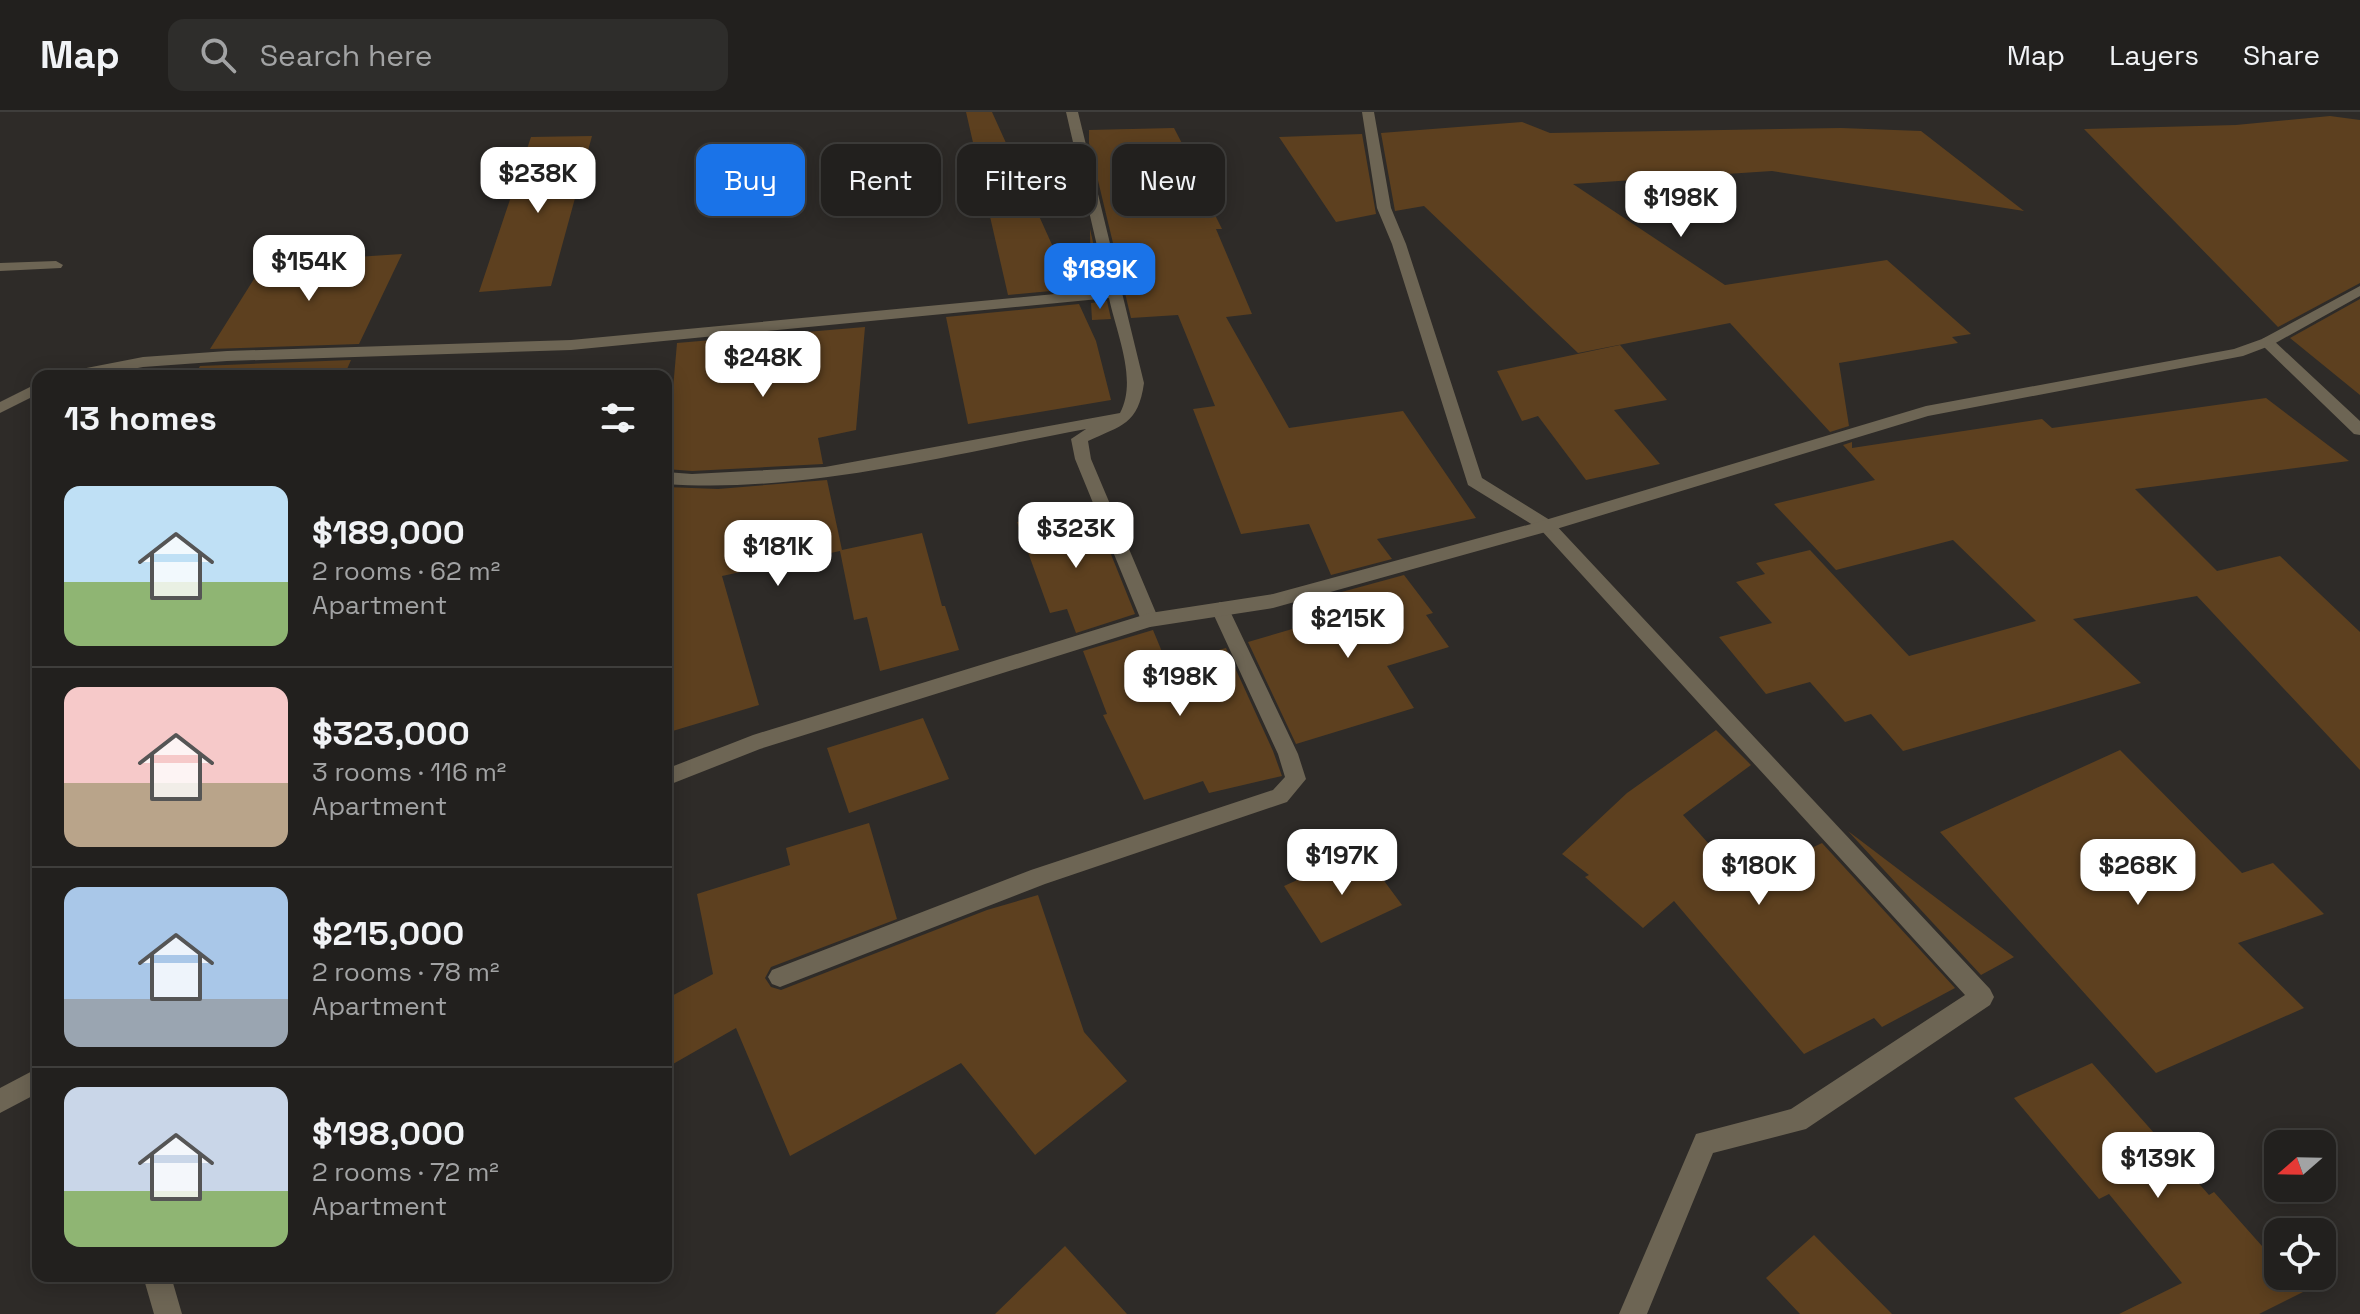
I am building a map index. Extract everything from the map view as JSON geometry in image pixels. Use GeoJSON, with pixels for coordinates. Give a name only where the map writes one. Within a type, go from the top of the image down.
{"type":"FeatureCollection","features":[{"type":"Feature","properties":{"kind":"street"},"geometry":{"type":"LineString","coordinates":[[1072,112],[1136,383],[1133,404],[1126,417],[1079,439],[1083,459],[1150,620]]}},
{"type":"Feature","properties":{"kind":"street"},"geometry":{"type":"LineString","coordinates":[[1368,112],[1384,208],[1399,244],[1474,481],[1547,526],[1982,997],[1797,1120],[1705,1143],[1633,1314]]}},
{"type":"Feature","properties":{"kind":"street"},"geometry":{"type":"LineString","coordinates":[[0,267],[56,265]]}},
{"type":"Feature","properties":{"kind":"street"},"geometry":{"type":"LineString","coordinates":[[672,776],[753,743],[1051,648],[1150,620],[1273,601],[1547,526],[1926,411],[2238,353],[2267,342],[2360,290]]}},
{"type":"Feature","properties":{"kind":"street"},"geometry":{"type":"LineString","coordinates":[[102,370],[143,362],[227,356],[571,345],[1115,293]]}},
{"type":"Feature","properties":{"kind":"street"},"geometry":{"type":"LineString","coordinates":[[2267,342],[2360,430]]}},
{"type":"Feature","properties":{"kind":"street"},"geometry":{"type":"LineString","coordinates":[[0,408],[32,391]]}},
{"type":"Feature","properties":{"kind":"street"},"geometry":{"type":"LineString","coordinates":[[672,478],[825,472],[1126,417]]}},
{"type":"Feature","properties":{"kind":"street"},"geometry":{"type":"LineString","coordinates":[[780,977],[1039,877],[1280,796],[1296,779],[1288,754],[1220,609]]}},
{"type":"Feature","properties":{"kind":"street"},"geometry":{"type":"LineString","coordinates":[[0,1101],[32,1083]]}},
{"type":"Feature","properties":{"kind":"street"},"geometry":{"type":"LineString","coordinates":[[159,1282],[168,1314]]}},
{"type":"Feature","properties":{"kind":"building"},"geometry":{"type":"Polygon","coordinates":[[[966,112],[992,112],[1006,144],[973,144],[966,112]]]}},
{"type":"Feature","properties":{"kind":"building"},"geometry":{"type":"Polygon","coordinates":[[[2330,116],[2360,120],[2360,283],[2278,327],[2084,129],[2236,125],[2330,116]]]}},
{"type":"Feature","properties":{"kind":"building"},"geometry":{"type":"Polygon","coordinates":[[[1522,122],[1550,133],[1841,128],[1921,131],[2024,211],[1772,171],[1573,184],[1725,285],[1887,260],[1971,334],[1952,337],[1958,343],[1839,363],[1849,426],[1830,432],[1730,323],[1578,353],[1424,206],[1395,211],[1381,133],[1522,122]]]}},
{"type":"Feature","properties":{"kind":"building"},"geometry":{"type":"Polygon","coordinates":[[[1174,128],[1182,144],[1112,144],[1112,216],[1216,216],[1222,229],[1216,229],[1252,314],[1226,317],[1289,428],[1403,411],[1476,518],[1377,539],[1392,559],[1331,575],[1309,524],[1241,534],[1193,409],[1215,406],[1178,315],[1131,318],[1096,172],[1096,144],[1089,144],[1089,130],[1174,128]]]}},
{"type":"Feature","properties":{"kind":"building"},"geometry":{"type":"Polygon","coordinates":[[[1362,134],[1376,214],[1336,222],[1279,137],[1362,134]]]}},
{"type":"Feature","properties":{"kind":"building"},"geometry":{"type":"Polygon","coordinates":[[[592,136],[551,286],[479,292],[531,137],[592,136]]]}},
{"type":"Feature","properties":{"kind":"building"},"geometry":{"type":"Polygon","coordinates":[[[990,216],[1039,216],[1072,289],[1008,295],[990,216]]]}},
{"type":"Feature","properties":{"kind":"building"},"geometry":{"type":"Polygon","coordinates":[[[1090,229],[1103,286],[1091,288],[1090,229]]]}},
{"type":"Feature","properties":{"kind":"building"},"geometry":{"type":"Polygon","coordinates":[[[402,254],[359,344],[210,349],[264,263],[402,254]]]}},
{"type":"Feature","properties":{"kind":"building"},"geometry":{"type":"Polygon","coordinates":[[[2360,299],[2360,395],[2290,338],[2360,299]]]}},
{"type":"Feature","properties":{"kind":"building"},"geometry":{"type":"Polygon","coordinates":[[[1107,301],[1111,319],[1092,320],[1091,303],[1107,301]]]}},
{"type":"Feature","properties":{"kind":"building"},"geometry":{"type":"Polygon","coordinates":[[[1079,304],[1096,341],[1111,400],[968,424],[946,317],[1079,304]]]}},
{"type":"Feature","properties":{"kind":"building"},"geometry":{"type":"Polygon","coordinates":[[[865,327],[856,430],[818,438],[823,464],[672,469],[672,400],[677,343],[865,327]]]}},
{"type":"Feature","properties":{"kind":"building"},"geometry":{"type":"Polygon","coordinates":[[[1620,345],[1667,400],[1614,410],[1660,464],[1586,480],[1538,416],[1522,421],[1497,371],[1620,345]]]}},
{"type":"Feature","properties":{"kind":"building"},"geometry":{"type":"Polygon","coordinates":[[[351,360],[347,370],[198,370],[200,366],[351,360]]]}},
{"type":"Feature","properties":{"kind":"building"},"geometry":{"type":"Polygon","coordinates":[[[2266,398],[2349,461],[2135,489],[2217,571],[2280,556],[2360,632],[2360,770],[2197,596],[2073,619],[2141,683],[1903,751],[1871,714],[1845,722],[1810,682],[1766,694],[1719,637],[1772,623],[1736,582],[1765,574],[1756,563],[1810,550],[1909,656],[2036,621],[1953,540],[1836,570],[1774,504],[1875,480],[1843,445],[1852,442],[1852,448],[2042,419],[2052,428],[2266,398]]]}},
{"type":"Feature","properties":{"kind":"building"},"geometry":{"type":"Polygon","coordinates":[[[827,480],[842,550],[922,533],[942,606],[945,606],[959,650],[880,671],[867,617],[854,620],[840,551],[722,576],[759,705],[672,731],[672,487],[718,489],[827,480]]]}},
{"type":"Feature","properties":{"kind":"building"},"geometry":{"type":"Polygon","coordinates":[[[1069,511],[1075,526],[1098,522],[1135,614],[1076,633],[1067,609],[1050,613],[1017,522],[1069,511]]]}},
{"type":"Feature","properties":{"kind":"building"},"geometry":{"type":"Polygon","coordinates":[[[1404,575],[1433,613],[1426,615],[1449,647],[1387,666],[1414,708],[1296,744],[1248,642],[1347,613],[1338,593],[1404,575]]]}},
{"type":"Feature","properties":{"kind":"building"},"geometry":{"type":"Polygon","coordinates":[[[1153,630],[1165,659],[1178,656],[1180,661],[1226,648],[1282,776],[1209,793],[1203,781],[1144,800],[1103,715],[1107,714],[1083,651],[1153,630]]]}},
{"type":"Feature","properties":{"kind":"building"},"geometry":{"type":"Polygon","coordinates":[[[923,718],[949,779],[849,813],[827,748],[923,718]]]}},
{"type":"Feature","properties":{"kind":"building"},"geometry":{"type":"Polygon","coordinates":[[[1716,730],[1751,765],[1683,815],[1742,881],[1822,843],[1955,988],[1882,1027],[1874,1018],[1804,1054],[1674,901],[1643,928],[1585,877],[1589,875],[1562,854],[1627,793],[1716,730]]]}},
{"type":"Feature","properties":{"kind":"building"},"geometry":{"type":"Polygon","coordinates":[[[2120,750],[2242,873],[2273,863],[2324,914],[2238,943],[2304,1008],[2156,1073],[1940,832],[2120,750]]]}},
{"type":"Feature","properties":{"kind":"building"},"geometry":{"type":"Polygon","coordinates":[[[869,823],[897,919],[771,967],[765,978],[771,987],[781,990],[987,910],[1038,895],[1084,1032],[1127,1081],[1035,1155],[961,1063],[790,1156],[736,1028],[672,1065],[672,996],[713,974],[697,894],[790,865],[786,848],[869,823]]]}},
{"type":"Feature","properties":{"kind":"building"},"geometry":{"type":"Polygon","coordinates":[[[1848,831],[2014,957],[1981,975],[1848,831]]]}},
{"type":"Feature","properties":{"kind":"building"},"geometry":{"type":"Polygon","coordinates":[[[1362,851],[1402,905],[1321,943],[1284,886],[1362,851]]]}},
{"type":"Feature","properties":{"kind":"building"},"geometry":{"type":"Polygon","coordinates":[[[2092,1063],[2209,1195],[2214,1192],[2264,1248],[2264,1290],[2303,1292],[2259,1314],[2119,1314],[2182,1283],[2109,1194],[2099,1199],[2014,1098],[2092,1063]]]}},
{"type":"Feature","properties":{"kind":"building"},"geometry":{"type":"Polygon","coordinates":[[[1814,1235],[1892,1314],[1800,1314],[1766,1278],[1814,1235]]]}},
{"type":"Feature","properties":{"kind":"building"},"geometry":{"type":"Polygon","coordinates":[[[1065,1246],[1127,1314],[995,1314],[1065,1246]]]}}]}
